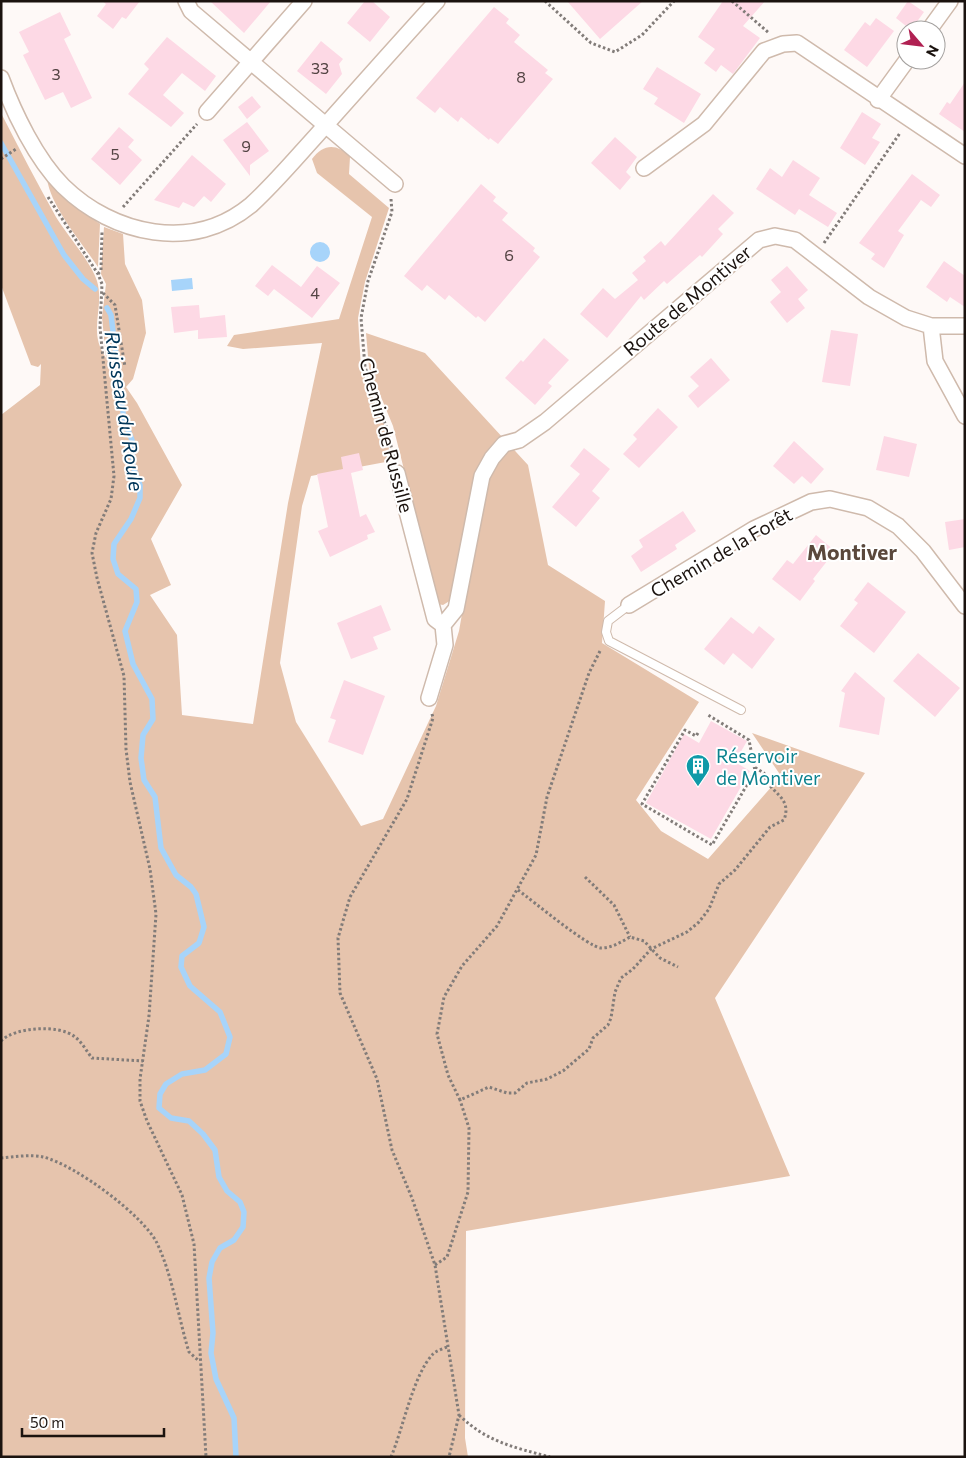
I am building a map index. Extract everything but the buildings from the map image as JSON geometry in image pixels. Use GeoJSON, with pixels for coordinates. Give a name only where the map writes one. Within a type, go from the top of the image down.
{"type":"FeatureCollection","features":[{"type":"Feature","properties":{"kind":"street"},"geometry":{"type":"LineString","coordinates":[[186,1],[191,11],[396,184]]}},
{"type":"Feature","properties":{"kind":"street"},"geometry":{"type":"LineString","coordinates":[[207,112],[304,1]]}},
{"type":"Feature","properties":{"kind":"street"},"geometry":{"type":"LineString","coordinates":[[1,78],[25,130],[57,178],[85,204],[106,217],[140,230],[166,234],[194,231],[218,224],[250,205],[325,126],[437,1]]}},
{"type":"Feature","properties":{"kind":"street"},"geometry":{"type":"LineString","coordinates":[[936,20],[950,1]]}},
{"type":"Feature","properties":{"kind":"street"},"geometry":{"type":"LineString","coordinates":[[644,168],[704,124],[764,51],[790,44],[965,156]]}},
{"type":"Feature","properties":{"kind":"street"},"geometry":{"type":"LineString","coordinates":[[878,100],[900,70]]}},
{"type":"Feature","properties":{"kind":"street","name":"Route de Montiver"},"geometry":{"type":"LineString","coordinates":[[443,625],[456,609],[482,476],[492,458],[504,444],[529,433],[545,422],[759,240],[775,236],[795,240],[870,296],[906,318],[930,326],[965,326]]}},
{"type":"Feature","properties":{"kind":"street"},"geometry":{"type":"LineString","coordinates":[[930,326],[935,361],[965,416]]}},
{"type":"Feature","properties":{"kind":"street","name":"Chemin de Russille"},"geometry":{"type":"LineString","coordinates":[[398,473],[435,619],[443,625],[445,645],[429,698]]}},
{"type":"Feature","properties":{"kind":"street","name":"Chemin de la Forêt"},"geometry":{"type":"LineString","coordinates":[[629,605],[754,529],[811,502],[830,499],[868,508],[898,526],[923,551],[965,606]]}},
{"type":"Feature","properties":{"kind":"lane","name":"Chemin de la Forêt"},"geometry":{"type":"LineString","coordinates":[[609,641],[606,632],[608,621],[629,605]]}},
{"type":"Feature","properties":{"kind":"lane"},"geometry":{"type":"LineString","coordinates":[[609,641],[741,710]]}},
{"type":"Feature","properties":{"kind":"path"},"geometry":{"type":"LineString","coordinates":[[546,1],[591,43],[615,52],[642,35],[674,1]]}},
{"type":"Feature","properties":{"kind":"path"},"geometry":{"type":"LineString","coordinates":[[732,1],[790,44]]}},
{"type":"Feature","properties":{"kind":"path"},"geometry":{"type":"LineString","coordinates":[[127,202],[207,112]]}},
{"type":"Feature","properties":{"kind":"path"},"geometry":{"type":"LineString","coordinates":[[815,255],[909,120]]}},
{"type":"Feature","properties":{"kind":"path"},"geometry":{"type":"LineString","coordinates":[[2,158],[15,150]]}},
{"type":"Feature","properties":{"kind":"path","name":"Chemin de Russille"},"geometry":{"type":"LineString","coordinates":[[396,184],[390,203],[392,212],[368,281],[361,318],[365,367],[386,426],[398,473]]}},
{"type":"Feature","properties":{"kind":"path"},"geometry":{"type":"LineString","coordinates":[[46,191],[52,205],[98,274],[103,293],[100,327],[114,476],[111,499],[96,533],[92,553],[124,676],[126,749],[130,782],[150,869],[156,914],[140,1079],[140,1101],[147,1121],[182,1195],[192,1234],[206,1457]]}},
{"type":"Feature","properties":{"kind":"path"},"geometry":{"type":"LineString","coordinates":[[98,274],[101,270],[102,225],[106,217]]}},
{"type":"Feature","properties":{"kind":"path"},"geometry":{"type":"LineString","coordinates":[[103,293],[115,305],[125,367]]}},
{"type":"Feature","properties":{"kind":"path"},"geometry":{"type":"LineString","coordinates":[[434,1265],[447,1257],[468,1192],[469,1128],[460,1100],[448,1075],[437,1034],[444,997],[462,966],[497,926],[536,855],[547,798],[589,673],[598,653],[609,641]]}},
{"type":"Feature","properties":{"kind":"path"},"geometry":{"type":"LineString","coordinates":[[429,698],[433,718],[407,799],[350,897],[338,938],[340,993],[377,1078],[392,1150],[419,1215],[434,1265],[459,1415],[449,1457]]}},
{"type":"Feature","properties":{"kind":"path"},"geometry":{"type":"LineString","coordinates":[[698,733],[696,736],[685,730],[642,804],[712,845],[755,771],[748,740],[708,715]]}},
{"type":"Feature","properties":{"kind":"path"},"geometry":{"type":"LineString","coordinates":[[460,1100],[489,1087],[508,1093],[515,1093],[528,1083],[547,1079],[562,1071],[589,1049],[599,1031],[608,1025],[615,992],[621,978],[633,969],[651,949],[686,932],[699,922],[710,909],[719,884],[735,870],[770,827],[784,820],[787,810],[783,800],[766,783],[764,773],[754,767]]}},
{"type":"Feature","properties":{"kind":"path"},"geometry":{"type":"LineString","coordinates":[[586,877],[614,905],[630,937]]}},
{"type":"Feature","properties":{"kind":"path"},"geometry":{"type":"LineString","coordinates":[[518,890],[574,933],[599,948],[614,946],[630,937],[644,941],[660,958],[678,967]]}},
{"type":"Feature","properties":{"kind":"path"},"geometry":{"type":"LineString","coordinates":[[1,1041],[7,1035],[50,1027],[75,1036],[92,1058],[143,1061]]}},
{"type":"Feature","properties":{"kind":"path"},"geometry":{"type":"LineString","coordinates":[[1,1158],[42,1157],[74,1169],[136,1218],[156,1241],[165,1264],[189,1352],[199,1361]]}},
{"type":"Feature","properties":{"kind":"path"},"geometry":{"type":"LineString","coordinates":[[391,1457],[417,1382],[426,1363],[434,1353],[447,1346]]}},
{"type":"Feature","properties":{"kind":"path"},"geometry":{"type":"LineString","coordinates":[[459,1415],[475,1431],[497,1441],[550,1457]]}},
{"type":"Feature","properties":{"kind":"shaded area"},"geometry":{"type":"Polygon","coordinates":[[[1,113],[56,217],[84,257],[97,281],[99,291],[98,338],[100,348],[106,358],[102,317],[106,284],[101,274],[104,227],[123,234],[125,264],[142,300],[146,333],[133,379],[126,387],[137,403],[182,485],[151,539],[171,585],[150,595],[177,635],[182,715],[253,724],[288,503],[322,343],[243,349],[227,346],[234,335],[339,319],[372,217],[317,173],[312,159],[321,150],[330,147],[340,149],[350,157],[349,174],[389,208],[365,282],[358,318],[361,368],[385,427],[391,461],[311,476],[302,506],[280,663],[296,722],[361,826],[383,819],[436,706],[459,631],[466,591],[443,605],[438,604],[393,426],[369,368],[366,333],[425,353],[528,465],[548,565],[605,601],[602,643],[699,702],[636,800],[661,831],[708,859],[781,776],[752,733],[865,773],[715,998],[790,1176],[466,1231],[465,1438],[468,1457],[1,1457],[1,415],[40,385],[41,364],[38,367],[31,365],[1,285],[1,113]]]}},
{"type":"Feature","properties":{"kind":"shaded area"},"geometry":{"type":"Polygon","coordinates":[[[47,179],[64,198],[100,224],[98,267],[54,201],[47,179]]]}},
{"type":"Feature","properties":{"kind":"water"},"geometry":{"type":"Polygon","coordinates":[[[320,242],[327,245],[330,252],[327,259],[320,262],[313,259],[310,252],[313,245],[320,242]]]}},
{"type":"Feature","properties":{"kind":"water"},"geometry":{"type":"Polygon","coordinates":[[[192,278],[193,289],[172,291],[171,280],[192,278]]]}},
{"type":"Feature","properties":{"kind":"waterway","name":"Ruisseau du Roule"},"geometry":{"type":"LineString","coordinates":[[1,143],[64,255],[83,279],[95,289]]}},
{"type":"Feature","properties":{"kind":"waterway","name":"Ruisseau du Roule"},"geometry":{"type":"LineString","coordinates":[[107,308],[111,315],[124,420],[132,440],[133,467],[140,485],[140,498],[131,519],[114,544],[113,559],[118,574],[136,589],[137,602],[125,631],[133,664],[152,699],[153,719],[143,735],[141,758],[144,780],[155,797],[161,848],[176,875],[191,887],[196,894],[204,927],[199,943],[182,956],[181,967],[190,986],[220,1012],[230,1037],[226,1054],[205,1070],[182,1074],[166,1084],[160,1094],[159,1108],[171,1118],[189,1121],[203,1134],[215,1150],[219,1177],[227,1191],[240,1202],[244,1212],[243,1227],[234,1240],[220,1248],[212,1262],[209,1278],[213,1333],[211,1353],[216,1379],[234,1418],[236,1457]]}},
{"type":"Feature","properties":{"kind":"place","name":"Réservoir de Montiver"},"geometry":{"type":"Point","coordinates":[698,787]}},
{"type":"Feature","properties":{"kind":"district","name":"Montiver"},"geometry":{"type":"Point","coordinates":[852,551]}}]}
